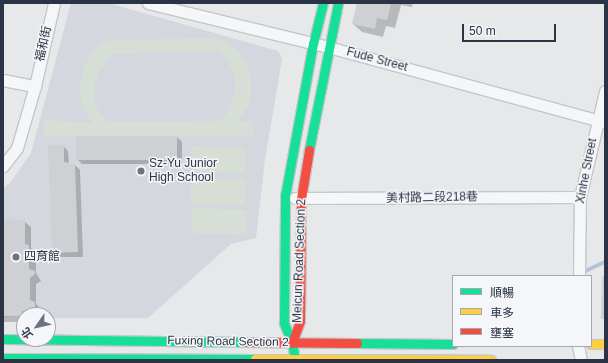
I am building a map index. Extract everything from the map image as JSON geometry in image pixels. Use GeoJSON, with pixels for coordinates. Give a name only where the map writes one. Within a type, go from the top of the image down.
{"type":"FeatureCollection","features":[{"type":"Feature","properties":{"kind":"main road","name":"Meicun Road Section 2"},"geometry":{"type":"LineString","coordinates":[[292,343],[284,323],[285,196],[313,44],[323,3]]}},
{"type":"Feature","properties":{"kind":"main road","name":"Meicun Road Section 2"},"geometry":{"type":"LineString","coordinates":[[292,343],[300,321],[301,199],[310,137],[338,3]]}},
{"type":"Feature","properties":{"kind":"main road","name":"Fuxing Road Section 2"},"geometry":{"type":"LineString","coordinates":[[4,339],[452,344]]}},
{"type":"Feature","properties":{"kind":"main road"},"geometry":{"type":"LineString","coordinates":[[292,343],[294,359]]}},
{"type":"Feature","properties":{"kind":"main road"},"geometry":{"type":"LineString","coordinates":[[592,344],[605,344]]}},
{"type":"Feature","properties":{"kind":"main road","name":"Fuxing Road Section 2"},"geometry":{"type":"LineString","coordinates":[[5,359],[491,360]]}},
{"type":"Feature","properties":{"kind":"street","name":"福和街"},"geometry":{"type":"LineString","coordinates":[[3,166],[17,148],[35,86],[54,3]]}},
{"type":"Feature","properties":{"kind":"street","name":"Fude Street"},"geometry":{"type":"LineString","coordinates":[[148,3],[328,47],[601,121]]}},
{"type":"Feature","properties":{"kind":"street"},"geometry":{"type":"LineString","coordinates":[[3,80],[35,86]]}},
{"type":"Feature","properties":{"kind":"street","name":"Xinhe Street"},"geometry":{"type":"LineString","coordinates":[[579,275],[580,197],[601,121],[605,90]]}},
{"type":"Feature","properties":{"kind":"street","name":"美村路二段218巷"},"geometry":{"type":"LineString","coordinates":[[285,196],[301,199],[580,197]]}},
{"type":"Feature","properties":{"kind":"street"},"geometry":{"type":"LineString","coordinates":[[4,339],[5,359]]}},
{"type":"Feature","properties":{"kind":"street"},"geometry":{"type":"LineString","coordinates":[[578,347],[581,360]]}},
{"type":"Feature","properties":{"kind":"shaded area","name":"Sz-Yu Junior High School"},"geometry":{"type":"Polygon","coordinates":[[[71,3],[108,3],[278,51],[282,59],[265,159],[256,238],[231,244],[148,318],[56,318],[56,307],[16,307],[16,316],[3,317],[3,188],[10,183],[31,153],[71,3]]]}},
{"type":"Feature","properties":{"kind":"shaded area"},"geometry":{"type":"Polygon","coordinates":[[[212,38],[225,40],[236,48],[245,61],[251,74],[251,100],[241,117],[235,122],[252,121],[254,136],[43,136],[45,120],[93,123],[81,103],[80,87],[84,66],[93,51],[104,42],[113,40],[212,38]],[[221,51],[112,54],[101,69],[95,82],[94,97],[97,109],[108,122],[220,121],[226,115],[235,94],[235,75],[221,51]]]}},
{"type":"Feature","properties":{"kind":"shaded area"},"geometry":{"type":"Polygon","coordinates":[[[192,146],[246,149],[245,174],[191,171],[192,146]]]}},
{"type":"Feature","properties":{"kind":"shaded area"},"geometry":{"type":"Polygon","coordinates":[[[191,178],[246,180],[245,205],[190,203],[191,178]]]}},
{"type":"Feature","properties":{"kind":"shaded area"},"geometry":{"type":"Polygon","coordinates":[[[192,208],[247,210],[246,235],[191,233],[192,208]]]}},
{"type":"Feature","properties":{"kind":"building"},"geometry":{"type":"Polygon","coordinates":[[[357,3],[391,3],[387,20],[377,18],[375,29],[352,24],[357,3]]]}},
{"type":"Feature","properties":{"kind":"building"},"geometry":{"type":"Polygon","coordinates":[[[76,136],[177,136],[177,160],[76,160],[76,136]]]}},
{"type":"Feature","properties":{"kind":"building"},"geometry":{"type":"Polygon","coordinates":[[[48,145],[64,145],[64,162],[75,164],[78,252],[52,253],[48,145]]]}},
{"type":"Feature","properties":{"kind":"building","name":"四育館"},"geometry":{"type":"Polygon","coordinates":[[[3,219],[25,220],[25,244],[29,245],[29,269],[35,271],[35,274],[30,278],[30,300],[35,302],[35,307],[16,307],[16,316],[3,316],[3,219]]]}},
{"type":"Feature","properties":{"kind":"building"},"geometry":{"type":"Polygon","coordinates":[[[602,276],[605,276],[605,319],[601,319],[602,276]]]}},
{"type":"Feature","properties":{"kind":"waterway"},"geometry":{"type":"LineString","coordinates":[[581,273],[605,262]]}},
{"type":"Feature","properties":{"kind":"traffic: fast"},"geometry":{"type":"LineString","coordinates":[[294,354],[292,343],[284,323],[285,196],[313,44],[323,3]]}},
{"type":"Feature","properties":{"kind":"traffic: fast"},"geometry":{"type":"LineString","coordinates":[[309,150],[338,3]]}},
{"type":"Feature","properties":{"kind":"traffic: fast"},"geometry":{"type":"LineString","coordinates":[[3,339],[244,342]]}},
{"type":"Feature","properties":{"kind":"traffic: fast"},"geometry":{"type":"LineString","coordinates":[[357,343],[452,344]]}},
{"type":"Feature","properties":{"kind":"traffic: fast"},"geometry":{"type":"LineString","coordinates":[[3,358],[255,359]]}},
{"type":"Feature","properties":{"kind":"traffic: slow"},"geometry":{"type":"LineString","coordinates":[[592,344],[605,344]]}},
{"type":"Feature","properties":{"kind":"traffic: slow"},"geometry":{"type":"LineString","coordinates":[[255,359],[491,360]]}},
{"type":"Feature","properties":{"kind":"traffic: jam"},"geometry":{"type":"LineString","coordinates":[[292,343],[300,321],[301,199],[309,150]]}},
{"type":"Feature","properties":{"kind":"traffic: jam"},"geometry":{"type":"LineString","coordinates":[[244,342],[357,343]]}},
{"type":"Feature","properties":{"kind":"place","name":"Sz-Yu Junior High School"},"geometry":{"type":"Point","coordinates":[141,171]}},
{"type":"Feature","properties":{"kind":"place","name":"四育館"},"geometry":{"type":"Point","coordinates":[16,257]}}]}
